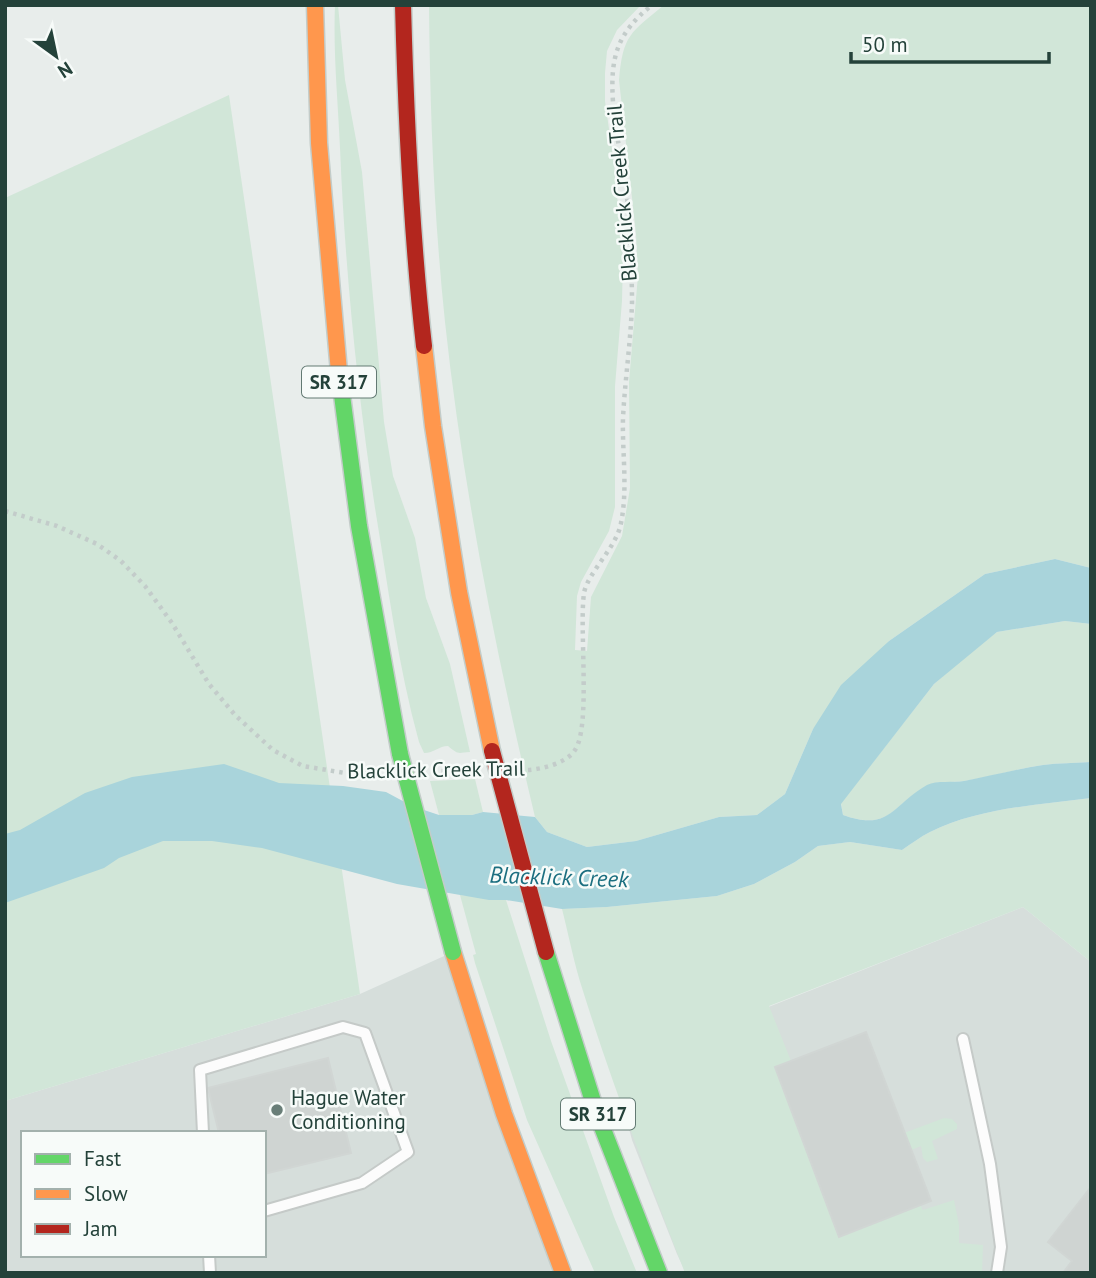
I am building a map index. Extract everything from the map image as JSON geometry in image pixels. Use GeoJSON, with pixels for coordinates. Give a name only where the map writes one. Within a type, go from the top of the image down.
{"type":"FeatureCollection","features":[{"type":"Feature","properties":{"kind":"main road","name":"SR 317"},"geometry":{"type":"LineString","coordinates":[[315,5],[318,141],[330,297],[347,452],[367,582],[400,754],[453,952],[505,1115],[563,1273]]}},
{"type":"Feature","properties":{"kind":"main road","name":"SR 317"},"geometry":{"type":"LineString","coordinates":[[403,5],[415,269],[433,426],[459,592],[492,751],[546,952],[579,1061],[628,1198],[659,1273]]}},
{"type":"Feature","properties":{"kind":"lane"},"geometry":{"type":"LineString","coordinates":[[203,1131],[200,1070],[343,1027],[365,1033],[408,1152],[362,1183],[266,1210]]}},
{"type":"Feature","properties":{"kind":"lane"},"geometry":{"type":"LineString","coordinates":[[963,1039],[990,1164],[1001,1247],[997,1273]]}},
{"type":"Feature","properties":{"kind":"path","name":"Blacklick Creek Trail"},"geometry":{"type":"LineString","coordinates":[[524,770],[543,769],[562,760],[574,753],[580,741],[583,712],[581,620],[585,589],[621,525],[623,420],[632,301],[628,213],[613,103],[612,71],[619,41],[633,21],[653,5]]}},
{"type":"Feature","properties":{"kind":"path","name":"Blacklick Creek Trail"},"geometry":{"type":"LineString","coordinates":[[5,511],[57,526],[97,544],[121,561],[145,586],[173,623],[209,684],[235,715],[273,750],[303,766],[345,772],[386,772]]}},
{"type":"Feature","properties":{"kind":"path","name":"Blacklick Creek Trail"},"geometry":{"type":"LineString","coordinates":[[428,772],[469,771]]}},
{"type":"Feature","properties":{"kind":"shaded area"},"geometry":{"type":"Polygon","coordinates":[[[1023,907],[1091,962],[1091,1273],[686,1273],[632,1140],[613,1068],[1023,907]]]}},
{"type":"Feature","properties":{"kind":"shaded area"},"geometry":{"type":"Polygon","coordinates":[[[453,952],[563,1273],[5,1273],[5,1101],[360,994],[453,952]]]}},
{"type":"Feature","properties":{"kind":"green space"},"geometry":{"type":"Polygon","coordinates":[[[335,5],[338,5],[345,80],[362,172],[384,422],[393,476],[415,538],[426,598],[450,664],[470,752],[458,753],[448,746],[424,753],[419,742],[399,655],[357,373],[342,193],[335,5]]]}},
{"type":"Feature","properties":{"kind":"green space"},"geometry":{"type":"Polygon","coordinates":[[[429,5],[641,5],[617,30],[607,51],[605,73],[605,101],[623,258],[622,301],[615,386],[615,507],[609,531],[581,582],[577,596],[575,650],[587,651],[591,597],[622,536],[630,488],[629,382],[638,275],[619,80],[623,53],[630,36],[664,5],[1091,5],[1091,568],[1055,559],[985,574],[889,641],[813,729],[785,794],[757,815],[719,817],[636,841],[587,847],[547,832],[535,817],[482,571],[452,385],[435,204],[429,5]]]}},
{"type":"Feature","properties":{"kind":"green space"},"geometry":{"type":"Polygon","coordinates":[[[229,95],[360,994],[5,1101],[5,198],[229,95]]]}},
{"type":"Feature","properties":{"kind":"green space"},"geometry":{"type":"Polygon","coordinates":[[[1065,621],[1091,624],[1091,762],[1043,765],[964,781],[935,783],[915,793],[890,814],[881,818],[871,820],[843,815],[841,803],[934,684],[997,632],[1065,621]]]}},
{"type":"Feature","properties":{"kind":"green space"},"geometry":{"type":"Polygon","coordinates":[[[475,779],[483,812],[472,815],[439,815],[430,781],[475,779]]]}},
{"type":"Feature","properties":{"kind":"green space"},"geometry":{"type":"Polygon","coordinates":[[[1091,798],[1091,962],[1023,907],[769,1006],[791,1061],[775,1068],[839,1237],[920,1205],[923,1210],[954,1200],[959,1243],[983,1245],[982,1273],[685,1273],[607,1062],[580,981],[562,909],[717,896],[754,884],[818,846],[850,842],[902,850],[930,832],[968,818],[1009,809],[1091,798]]]}},
{"type":"Feature","properties":{"kind":"green space"},"geometry":{"type":"Polygon","coordinates":[[[460,895],[506,900],[551,1041],[614,1217],[637,1273],[595,1273],[527,1120],[475,963],[473,955],[476,954],[460,895]]]}},
{"type":"Feature","properties":{"kind":"green space"},"geometry":{"type":"Polygon","coordinates":[[[944,1118],[952,1119],[957,1124],[957,1129],[932,1141],[938,1159],[927,1162],[923,1158],[921,1146],[911,1150],[904,1133],[944,1118]]]}},
{"type":"Feature","properties":{"kind":"water","name":"Blacklick Creek"},"geometry":{"type":"Polygon","coordinates":[[[1055,559],[1091,568],[1091,624],[1065,621],[997,632],[934,684],[841,804],[843,815],[871,820],[890,814],[931,783],[964,781],[1043,765],[1091,762],[1091,798],[1009,809],[968,818],[930,832],[902,850],[850,842],[818,846],[754,884],[717,896],[607,907],[562,909],[489,900],[397,884],[262,848],[212,841],[163,841],[119,858],[104,868],[5,903],[5,834],[20,830],[85,793],[132,777],[224,764],[279,783],[343,786],[386,792],[412,806],[439,815],[472,815],[483,812],[535,817],[547,832],[587,847],[636,841],[719,817],[757,815],[785,794],[813,729],[841,685],[889,641],[985,574],[1055,559]]]}},
{"type":"Feature","properties":{"kind":"building"},"geometry":{"type":"Polygon","coordinates":[[[866,1032],[931,1201],[839,1237],[775,1067],[866,1032]]]}},
{"type":"Feature","properties":{"kind":"building","name":"Hague Water Conditioning"},"geometry":{"type":"Polygon","coordinates":[[[328,1058],[351,1153],[266,1174],[266,1131],[219,1131],[208,1088],[328,1058]]]}},
{"type":"Feature","properties":{"kind":"building"},"geometry":{"type":"Polygon","coordinates":[[[1091,1187],[1091,1273],[1063,1273],[1072,1261],[1048,1242],[1091,1187]]]}},
{"type":"Feature","properties":{"kind":"traffic: fast"},"geometry":{"type":"LineString","coordinates":[[339,372],[359,526],[400,754]]}},
{"type":"Feature","properties":{"kind":"traffic: fast"},"geometry":{"type":"LineString","coordinates":[[400,754],[453,952]]}},
{"type":"Feature","properties":{"kind":"traffic: fast"},"geometry":{"type":"LineString","coordinates":[[546,952],[597,1114],[659,1273]]}},
{"type":"Feature","properties":{"kind":"traffic: slow"},"geometry":{"type":"LineString","coordinates":[[315,5],[319,143],[339,372]]}},
{"type":"Feature","properties":{"kind":"traffic: slow"},"geometry":{"type":"LineString","coordinates":[[424,346],[433,426],[459,592],[492,751]]}},
{"type":"Feature","properties":{"kind":"traffic: slow"},"geometry":{"type":"LineString","coordinates":[[453,952],[504,1114],[563,1273]]}},
{"type":"Feature","properties":{"kind":"traffic: jam"},"geometry":{"type":"LineString","coordinates":[[403,5],[410,176],[424,346]]}},
{"type":"Feature","properties":{"kind":"traffic: jam"},"geometry":{"type":"LineString","coordinates":[[492,751],[546,952]]}},
{"type":"Feature","properties":{"kind":"place","name":"Hague Water Conditioning"},"geometry":{"type":"Point","coordinates":[277,1110]}}]}
